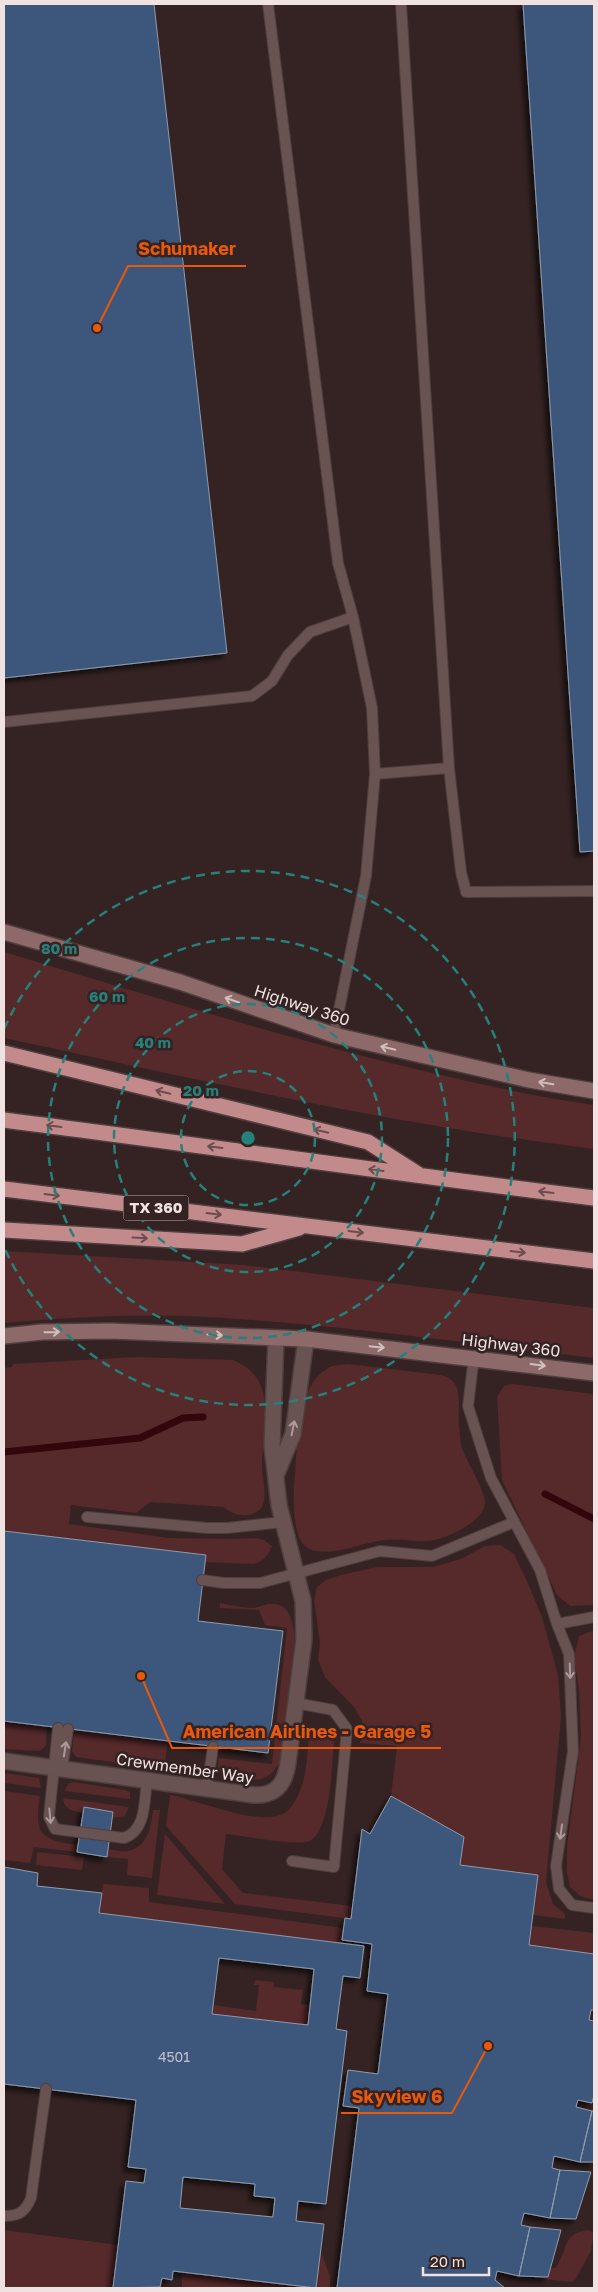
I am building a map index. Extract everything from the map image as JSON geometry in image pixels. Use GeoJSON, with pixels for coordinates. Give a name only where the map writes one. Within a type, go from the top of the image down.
{"type":"FeatureCollection","features":[{"type":"Feature","properties":{"kind":"highway"},"geometry":{"type":"LineString","coordinates":[[4,1053],[368,1142],[424,1178]]}},
{"type":"Feature","properties":{"kind":"highway"},"geometry":{"type":"LineString","coordinates":[[4,1120],[242,1150],[424,1178],[594,1198]]}},
{"type":"Feature","properties":{"kind":"highway","name":"TX 360"},"geometry":{"type":"LineString","coordinates":[[4,1189],[594,1261]]}},
{"type":"Feature","properties":{"kind":"highway"},"geometry":{"type":"LineString","coordinates":[[4,1230],[242,1244],[308,1226]]}},
{"type":"Feature","properties":{"kind":"main road","name":"Highway 360"},"geometry":{"type":"LineString","coordinates":[[4,932],[180,982],[334,1036],[529,1080],[594,1091]]}},
{"type":"Feature","properties":{"kind":"main road","name":"Highway 360"},"geometry":{"type":"LineString","coordinates":[[4,1336],[42,1332],[110,1331],[306,1339],[594,1372]]}},
{"type":"Feature","properties":{"kind":"street","name":"Crewmember Way"},"geometry":{"type":"LineString","coordinates":[[4,1761],[263,1796],[272,1793],[280,1787],[286,1777],[304,1639],[304,1620],[303,1601],[279,1505],[277,1474],[272,1446],[276,1338]]}},
{"type":"Feature","properties":{"kind":"street","name":"Crewmember Way"},"geometry":{"type":"LineString","coordinates":[[277,1474],[293,1434],[306,1339]]}},
{"type":"Feature","properties":{"kind":"lane"},"geometry":{"type":"LineString","coordinates":[[268,4],[338,563],[353,617],[372,708],[375,774],[366,876],[334,1036]]}},
{"type":"Feature","properties":{"kind":"lane"},"geometry":{"type":"LineString","coordinates":[[402,4],[449,768],[461,872],[466,892],[594,891]]}},
{"type":"Feature","properties":{"kind":"lane"},"geometry":{"type":"LineString","coordinates":[[4,722],[252,696],[272,681],[288,655],[310,632],[353,617]]}},
{"type":"Feature","properties":{"kind":"lane"},"geometry":{"type":"LineString","coordinates":[[375,774],[449,768]]}},
{"type":"Feature","properties":{"kind":"lane"},"geometry":{"type":"LineString","coordinates":[[474,1357],[468,1406],[491,1478],[540,1570],[557,1624],[569,1654],[573,1751],[556,1866],[560,1889],[572,1905],[594,1908]]}},
{"type":"Feature","properties":{"kind":"lane"},"geometry":{"type":"LineString","coordinates":[[87,1517],[207,1528],[227,1528],[283,1522]]}},
{"type":"Feature","properties":{"kind":"lane"},"geometry":{"type":"LineString","coordinates":[[202,1580],[224,1583],[260,1583],[380,1551],[432,1556],[514,1522]]}},
{"type":"Feature","properties":{"kind":"lane"},"geometry":{"type":"LineString","coordinates":[[557,1624],[594,1617]]}},
{"type":"Feature","properties":{"kind":"lane"},"geometry":{"type":"LineString","coordinates":[[292,1860],[334,1867],[347,1729],[333,1710],[296,1703]]}},
{"type":"Feature","properties":{"kind":"lane"},"geometry":{"type":"LineString","coordinates":[[63,1728],[49,1817],[50,1823],[55,1829],[124,1838],[134,1834],[141,1823],[147,1780]]}},
{"type":"Feature","properties":{"kind":"lane"},"geometry":{"type":"LineString","coordinates":[[207,1788],[213,1747]]}},
{"type":"Feature","properties":{"kind":"lane"},"geometry":{"type":"LineString","coordinates":[[4,2216],[20,2214],[31,2198],[46,2089]]}},
{"type":"Feature","properties":{"kind":"shaded area"},"geometry":{"type":"Polygon","coordinates":[[[4,952],[193,1009],[335,1049],[488,1086],[594,1105],[594,1149],[520,1139],[372,1114],[224,1085],[4,1038],[4,952]]]}},
{"type":"Feature","properties":{"kind":"shaded area"},"geometry":{"type":"Polygon","coordinates":[[[4,1251],[244,1265],[594,1308],[594,1358],[390,1333],[236,1319],[139,1316],[4,1323],[4,1251]]]}},
{"type":"Feature","properties":{"kind":"shaded area"},"geometry":{"type":"Polygon","coordinates":[[[136,1357],[233,1360],[243,1365],[254,1375],[262,1389],[265,1406],[262,1465],[264,1500],[262,1506],[253,1514],[240,1515],[228,1511],[224,1507],[150,1502],[136,1513],[71,1505],[69,1524],[169,1538],[257,1538],[264,1540],[272,1546],[267,1556],[260,1562],[253,1564],[205,1562],[205,1555],[4,1531],[4,1368],[12,1367],[13,1364],[136,1357]]]}},
{"type":"Feature","properties":{"kind":"shaded area"},"geometry":{"type":"Polygon","coordinates":[[[348,1364],[441,1375],[449,1378],[454,1383],[459,1395],[459,1426],[462,1448],[485,1498],[483,1511],[471,1523],[453,1534],[428,1541],[386,1540],[343,1550],[320,1552],[310,1549],[303,1544],[299,1538],[295,1521],[294,1500],[298,1430],[301,1414],[311,1386],[319,1375],[330,1367],[348,1364]]]}},
{"type":"Feature","properties":{"kind":"shaded area"},"geometry":{"type":"Polygon","coordinates":[[[512,1384],[594,1394],[594,1605],[570,1606],[557,1595],[502,1480],[497,1397],[504,1386],[512,1384]]]}},
{"type":"Feature","properties":{"kind":"shaded area"},"geometry":{"type":"Polygon","coordinates":[[[500,1545],[514,1554],[527,1581],[542,1617],[558,1675],[561,1716],[546,1882],[553,1904],[565,1914],[565,1919],[533,1915],[538,1875],[460,1865],[463,1837],[391,1796],[397,1746],[360,1743],[362,1721],[354,1707],[325,1677],[318,1660],[320,1642],[314,1601],[317,1587],[326,1580],[377,1567],[433,1567],[461,1559],[485,1546],[500,1545]]]}},
{"type":"Feature","properties":{"kind":"shaded area"},"geometry":{"type":"Polygon","coordinates":[[[220,1603],[249,1608],[257,1608],[268,1604],[281,1605],[291,1618],[295,1636],[281,1759],[273,1772],[257,1780],[228,1777],[217,1772],[219,1758],[272,1764],[287,1628],[265,1625],[259,1610],[220,1608],[220,1603]]]}},
{"type":"Feature","properties":{"kind":"shaded area"},"geometry":{"type":"Polygon","coordinates":[[[594,1630],[594,1900],[580,1896],[570,1887],[567,1873],[567,1847],[581,1738],[579,1689],[574,1658],[579,1636],[594,1630]]]}},
{"type":"Feature","properties":{"kind":"shaded area"},"geometry":{"type":"Polygon","coordinates":[[[4,1722],[47,1727],[46,1745],[40,1751],[4,1749],[4,1722]]]}},
{"type":"Feature","properties":{"kind":"shaded area"},"geometry":{"type":"Polygon","coordinates":[[[74,1730],[168,1741],[164,1769],[76,1757],[72,1751],[74,1730]]]}},
{"type":"Feature","properties":{"kind":"shaded area"},"geometry":{"type":"Polygon","coordinates":[[[316,1730],[330,1731],[334,1741],[326,1813],[315,1837],[307,1842],[300,1843],[226,1834],[222,1869],[243,1893],[352,1906],[351,1919],[235,1904],[166,1826],[170,1795],[246,1815],[262,1817],[275,1816],[286,1812],[294,1803],[302,1786],[309,1736],[316,1730]]]}},
{"type":"Feature","properties":{"kind":"shaded area"},"geometry":{"type":"Polygon","coordinates":[[[4,1773],[39,1778],[41,1788],[4,1783],[4,1773]]]}},
{"type":"Feature","properties":{"kind":"shaded area"},"geometry":{"type":"Polygon","coordinates":[[[74,1782],[125,1790],[130,1792],[130,1799],[65,1791],[68,1784],[74,1782]]]}},
{"type":"Feature","properties":{"kind":"shaded area"},"geometry":{"type":"Polygon","coordinates":[[[4,1791],[40,1796],[38,1819],[42,1833],[55,1841],[78,1845],[77,1852],[34,1847],[30,1863],[4,1860],[4,1791]]]}},
{"type":"Feature","properties":{"kind":"shaded area"},"geometry":{"type":"Polygon","coordinates":[[[63,1798],[129,1807],[125,1816],[112,1818],[113,1812],[84,1807],[83,1813],[73,1811],[65,1805],[63,1798]]]}},
{"type":"Feature","properties":{"kind":"shaded area"},"geometry":{"type":"Polygon","coordinates":[[[153,1810],[160,1810],[152,1878],[127,1875],[128,1859],[107,1857],[108,1849],[128,1851],[140,1845],[147,1835],[153,1810]]]}},
{"type":"Feature","properties":{"kind":"shaded area"},"geometry":{"type":"Polygon","coordinates":[[[165,1834],[225,1904],[157,1895],[165,1834]]]}},
{"type":"Feature","properties":{"kind":"shaded area"},"geometry":{"type":"Polygon","coordinates":[[[37,1852],[84,1857],[82,1870],[36,1865],[37,1852]]]}},
{"type":"Feature","properties":{"kind":"shaded area"},"geometry":{"type":"Polygon","coordinates":[[[103,1884],[149,1888],[149,1902],[343,1928],[342,1943],[99,1913],[103,1884]]]}},
{"type":"Feature","properties":{"kind":"shaded area"},"geometry":{"type":"Polygon","coordinates":[[[532,1926],[594,1933],[594,1954],[529,1945],[532,1926]]]}},
{"type":"Feature","properties":{"kind":"shaded area"},"geometry":{"type":"Polygon","coordinates":[[[255,1980],[274,1982],[274,1987],[303,1990],[301,2004],[310,2005],[308,2025],[212,2014],[213,2005],[256,2011],[259,1985],[254,1985],[255,1980]]]}},
{"type":"Feature","properties":{"kind":"shaded area"},"geometry":{"type":"Polygon","coordinates":[[[4,2230],[118,2245],[113,2288],[4,2288],[4,2230]]]}},
{"type":"Feature","properties":{"kind":"shaded area"},"geometry":{"type":"Polygon","coordinates":[[[588,2230],[594,2232],[591,2251],[575,2280],[570,2282],[536,2278],[533,2275],[545,2268],[555,2268],[563,2255],[569,2239],[579,2232],[588,2230]]]}},
{"type":"Feature","properties":{"kind":"shaded area"},"geometry":{"type":"Polygon","coordinates":[[[321,2252],[330,2276],[330,2288],[316,2288],[321,2252]]]}},
{"type":"Feature","properties":{"kind":"shaded area"},"geometry":{"type":"Polygon","coordinates":[[[182,2272],[316,2288],[182,2288],[182,2272]]]}},
{"type":"Feature","properties":{"kind":"building"},"geometry":{"type":"Polygon","coordinates":[[[4,4],[154,4],[227,653],[4,678],[4,4]]]}},
{"type":"Feature","properties":{"kind":"building"},"geometry":{"type":"Polygon","coordinates":[[[523,4],[594,4],[594,851],[580,852],[523,4]]]}},
{"type":"Feature","properties":{"kind":"building"},"geometry":{"type":"Polygon","coordinates":[[[4,1531],[206,1555],[198,1621],[283,1631],[268,1753],[4,1721],[4,1531]]]}},
{"type":"Feature","properties":{"kind":"building"},"geometry":{"type":"Polygon","coordinates":[[[391,1796],[464,1837],[460,1865],[538,1875],[529,1945],[594,1954],[594,2010],[591,2010],[589,2020],[594,2021],[594,2095],[592,2103],[578,2100],[576,2107],[592,2111],[580,2162],[554,2156],[552,2168],[560,2170],[550,2218],[524,2213],[521,2225],[530,2227],[519,2276],[497,2271],[495,2280],[505,2288],[337,2288],[359,2108],[343,2106],[348,2070],[378,2074],[388,1994],[367,1991],[372,1944],[342,1940],[345,1918],[351,1919],[362,1829],[370,1834],[391,1796]]]}},
{"type":"Feature","properties":{"kind":"building"},"geometry":{"type":"Polygon","coordinates":[[[84,1807],[113,1812],[107,1857],[77,1852],[84,1807]]]}},
{"type":"Feature","properties":{"kind":"building"},"geometry":{"type":"Polygon","coordinates":[[[4,1867],[38,1873],[37,1886],[102,1893],[99,1913],[364,1946],[360,1978],[343,1976],[336,2029],[347,2031],[326,2204],[298,2201],[296,2221],[324,2224],[316,2288],[173,2271],[172,2280],[162,2278],[160,2287],[113,2288],[126,2181],[144,2183],[146,2169],[128,2167],[136,2100],[4,2084],[4,1867]],[[219,1958],[212,2014],[308,2025],[314,1969],[219,1958]],[[183,2177],[180,2208],[273,2217],[275,2198],[254,2196],[255,2184],[183,2177]]]}},
{"type":"Feature","properties":{"kind":"building"},"geometry":{"type":"Polygon","coordinates":[[[592,2111],[594,2111],[594,2162],[580,2162],[592,2111]]]}},
{"type":"Feature","properties":{"kind":"building"},"geometry":{"type":"Polygon","coordinates":[[[560,2170],[591,2172],[576,2219],[550,2218],[560,2170]]]}},
{"type":"Feature","properties":{"kind":"building"},"geometry":{"type":"Polygon","coordinates":[[[530,2227],[561,2230],[548,2277],[519,2276],[530,2227]]]}},
{"type":"Feature","properties":{"kind":"waterway"},"geometry":{"type":"LineString","coordinates":[[4,1452],[140,1438],[183,1418],[203,1417]]}},
{"type":"Feature","properties":{"kind":"waterway"},"geometry":{"type":"LineString","coordinates":[[545,1494],[594,1519]]}},
{"type":"Feature","properties":{"kind":"place","name":"Schumaker"},"geometry":{"type":"Point","coordinates":[97,328]}},
{"type":"Feature","properties":{"kind":"place","name":"American Airlines - Garage 5"},"geometry":{"type":"Point","coordinates":[141,1676]}},
{"type":"Feature","properties":{"kind":"place","name":"Skyview 6"},"geometry":{"type":"Point","coordinates":[488,2046]}}]}
